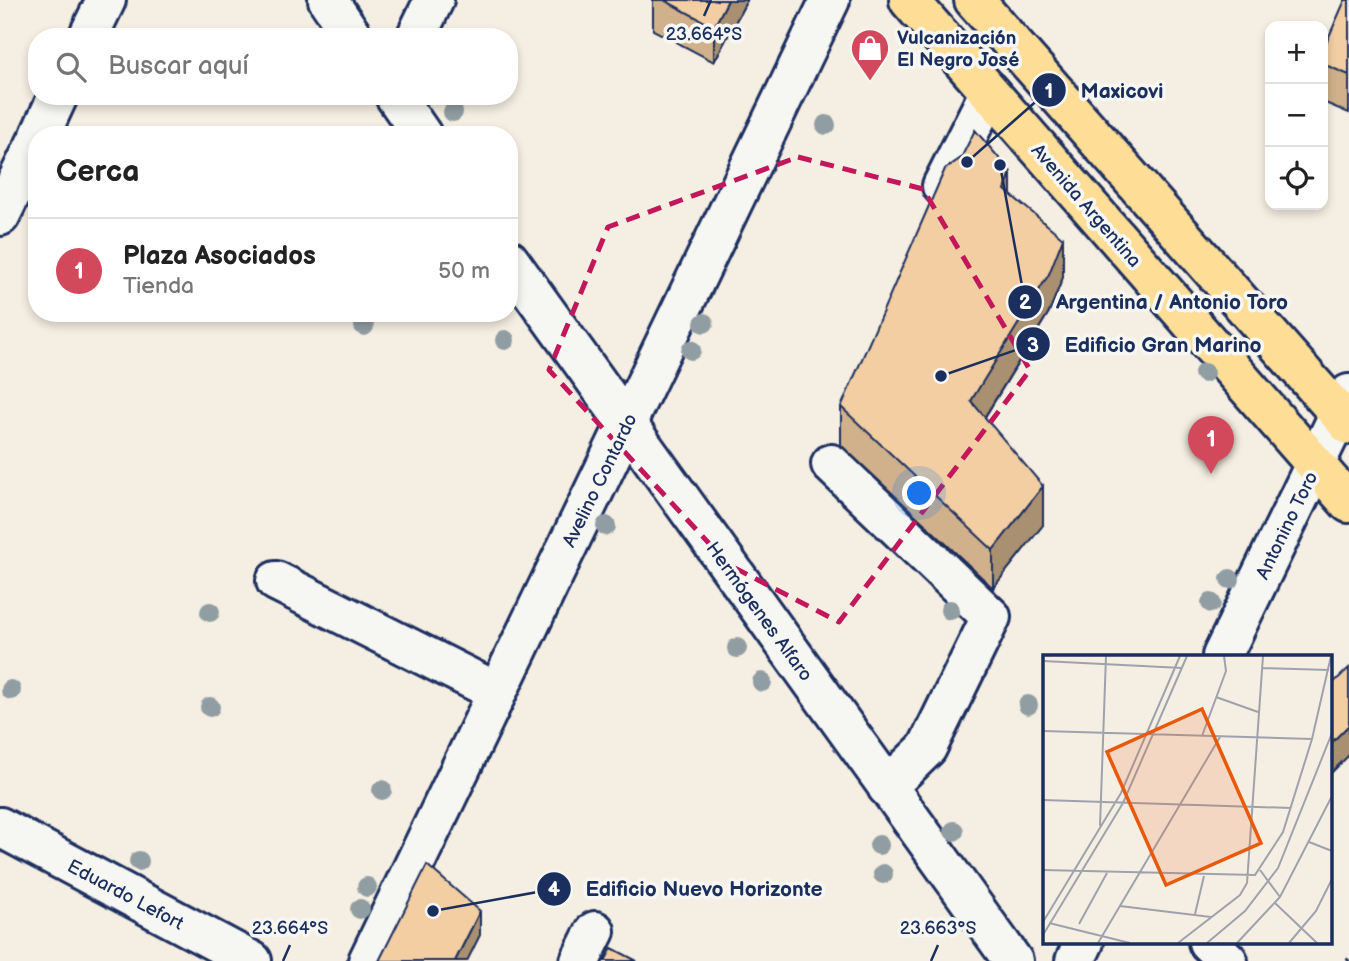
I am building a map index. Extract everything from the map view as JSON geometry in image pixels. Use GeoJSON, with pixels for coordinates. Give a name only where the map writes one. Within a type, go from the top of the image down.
{"type":"FeatureCollection","features":[{"type":"Feature","properties":{"kind":"main road","name":"Avenida Argentina"},"geometry":{"type":"LineString","coordinates":[[909,0],[1314,467],[1349,503]]}},
{"type":"Feature","properties":{"kind":"main road"},"geometry":{"type":"LineString","coordinates":[[974,0],[1346,411]]}},
{"type":"Feature","properties":{"kind":"street"},"geometry":{"type":"LineString","coordinates":[[92,28],[106,0]]}},
{"type":"Feature","properties":{"kind":"street"},"geometry":{"type":"LineString","coordinates":[[328,0],[347,28]]}},
{"type":"Feature","properties":{"kind":"street"},"geometry":{"type":"LineString","coordinates":[[421,28],[435,0]]}},
{"type":"Feature","properties":{"kind":"street","name":"Avelino Contardo"},"geometry":{"type":"LineString","coordinates":[[368,961],[830,0]]}},
{"type":"Feature","properties":{"kind":"street"},"geometry":{"type":"LineString","coordinates":[[942,186],[989,93]]}},
{"type":"Feature","properties":{"kind":"street"},"geometry":{"type":"LineString","coordinates":[[44,126],[54,105]]}},
{"type":"Feature","properties":{"kind":"street"},"geometry":{"type":"LineString","coordinates":[[401,105],[416,126]]}},
{"type":"Feature","properties":{"kind":"street"},"geometry":{"type":"LineString","coordinates":[[0,216],[28,159]]}},
{"type":"Feature","properties":{"kind":"street","name":"Hermógenes Alfaro"},"geometry":{"type":"LineString","coordinates":[[518,273],[1013,961]]}},
{"type":"Feature","properties":{"kind":"street","name":"Antonino Toro"},"geometry":{"type":"LineString","coordinates":[[1222,655],[1314,467],[1346,411]]}},
{"type":"Feature","properties":{"kind":"street"},"geometry":{"type":"LineString","coordinates":[[831,464],[991,617],[927,748],[887,787]]}},
{"type":"Feature","properties":{"kind":"street"},"geometry":{"type":"LineString","coordinates":[[276,581],[497,692]]}},
{"type":"Feature","properties":{"kind":"street","name":"Eduardo Lefort"},"geometry":{"type":"LineString","coordinates":[[0,827],[252,961]]}},
{"type":"Feature","properties":{"kind":"street"},"geometry":{"type":"LineString","coordinates":[[1075,961],[1083,944]]}},
{"type":"Feature","properties":{"kind":"street"},"geometry":{"type":"LineString","coordinates":[[1210,944],[1228,961]]}},
{"type":"Feature","properties":{"kind":"highlighted area"},"geometry":{"type":"Polygon","coordinates":[[[798,157],[923,189],[1030,370],[839,622],[729,565],[549,370],[608,227],[798,157]]]}},
{"type":"Feature","properties":{"kind":"building"},"geometry":{"type":"Polygon","coordinates":[[[664,0],[728,0],[714,27],[664,0]]]}},
{"type":"Feature","properties":{"kind":"building"},"geometry":{"type":"Polygon","coordinates":[[[1345,0],[1349,0],[1349,75],[1328,66],[1328,39],[1345,0]]]}},
{"type":"Feature","properties":{"kind":"building"},"geometry":{"type":"Polygon","coordinates":[[[975,130],[1011,172],[1005,190],[1063,238],[1049,274],[971,401],[1043,486],[993,550],[841,407],[945,169],[961,158],[975,130]]]}},
{"type":"Feature","properties":{"kind":"building"},"geometry":{"type":"Polygon","coordinates":[[[1349,668],[1349,725],[1332,742],[1332,684],[1349,668]]]}},
{"type":"Feature","properties":{"kind":"building"},"geometry":{"type":"Polygon","coordinates":[[[427,865],[480,911],[455,961],[379,961],[427,865]]]}},
{"type":"Feature","properties":{"kind":"building"},"geometry":{"type":"Polygon","coordinates":[[[612,948],[637,961],[605,961],[612,948]]]}},
{"type":"Feature","properties":{"kind":"place","name":"Vulcanización El Negro José"},"geometry":{"type":"Point","coordinates":[870,82]}},
{"type":"Feature","properties":{"kind":"place","name":"Maxicovi"},"geometry":{"type":"Point","coordinates":[967,162]}},
{"type":"Feature","properties":{"kind":"place","name":"Argentina / Antonio Toro"},"geometry":{"type":"Point","coordinates":[1000,165]}},
{"type":"Feature","properties":{"kind":"place","name":"Edificio Gran Marino"},"geometry":{"type":"Point","coordinates":[941,376]}},
{"type":"Feature","properties":{"kind":"place","name":"Plaza Asociados"},"geometry":{"type":"Point","coordinates":[1211,474]}},
{"type":"Feature","properties":{"kind":"place","name":"Edificio Nuevo Horizonte"},"geometry":{"type":"Point","coordinates":[433,911]}}]}
